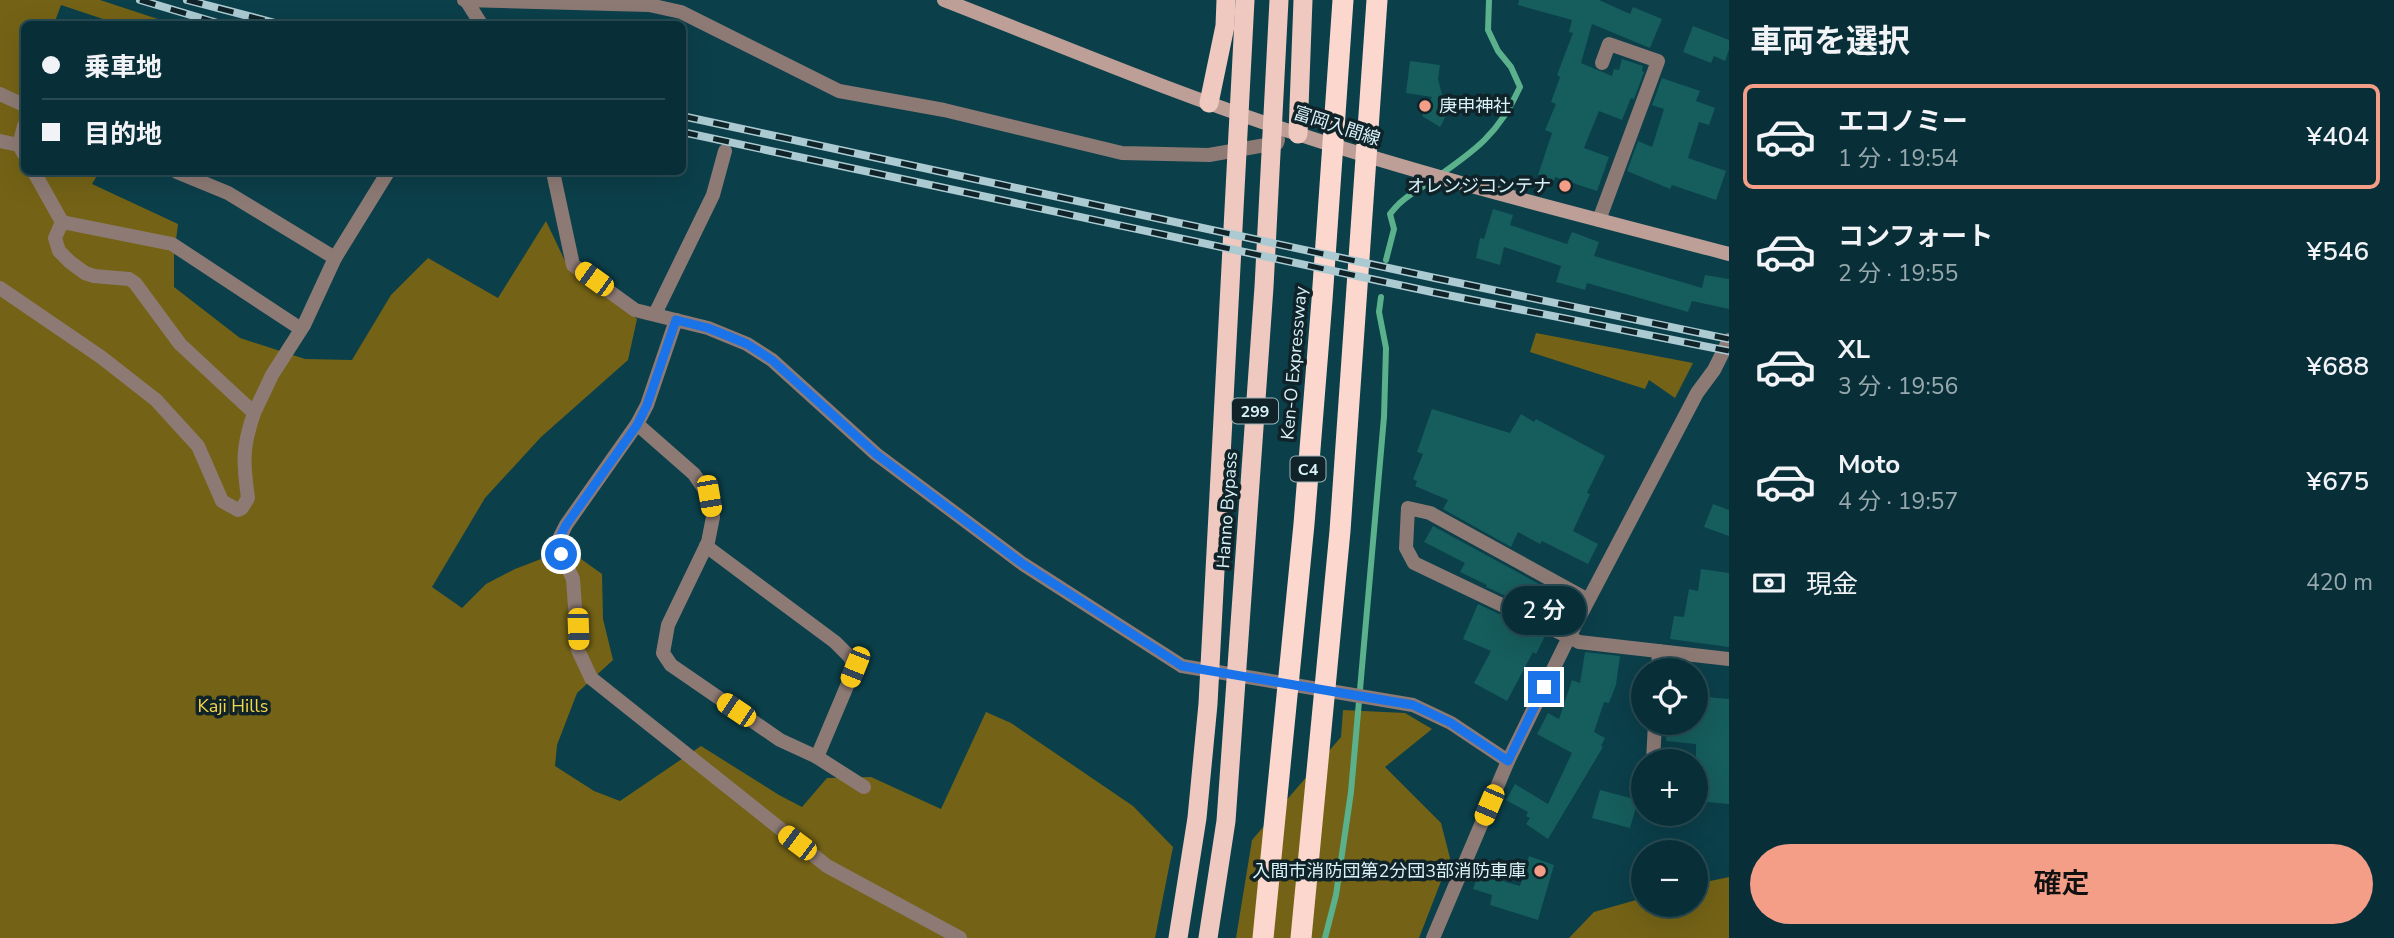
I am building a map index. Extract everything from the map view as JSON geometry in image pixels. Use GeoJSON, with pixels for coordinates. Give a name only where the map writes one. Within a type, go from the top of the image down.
{"type":"FeatureCollection","features":[{"type":"Feature","properties":{"kind":"highway"},"geometry":{"type":"LineString","coordinates":[[1209,103],[1225,26],[1226,0]]}},
{"type":"Feature","properties":{"kind":"highway","name":"Hanno Bypass"},"geometry":{"type":"LineString","coordinates":[[1178,938],[1197,818],[1208,704],[1245,0]]}},
{"type":"Feature","properties":{"kind":"highway","name":"Hanno Bypass"},"geometry":{"type":"LineString","coordinates":[[1208,938],[1226,821],[1264,287],[1279,0]]}},
{"type":"Feature","properties":{"kind":"highway"},"geometry":{"type":"LineString","coordinates":[[1291,132],[1303,0]]}},
{"type":"Feature","properties":{"kind":"highway","name":"Ken-O Expressway"},"geometry":{"type":"LineString","coordinates":[[1263,938],[1304,524],[1343,0]]}},
{"type":"Feature","properties":{"kind":"highway","name":"C4"},"geometry":{"type":"LineString","coordinates":[[1301,938],[1340,531],[1377,0]]}},
{"type":"Feature","properties":{"kind":"main road","name":"富岡入間線"},"geometry":{"type":"LineString","coordinates":[[944,0],[1291,132],[1454,181],[1729,254]]}},
{"type":"Feature","properties":{"kind":"street"},"geometry":{"type":"LineString","coordinates":[[465,0],[649,5],[681,12],[839,91],[944,110],[1122,153],[1209,155],[1277,143],[1291,132]]}},
{"type":"Feature","properties":{"kind":"street"},"geometry":{"type":"LineString","coordinates":[[465,0],[479,21]]}},
{"type":"Feature","properties":{"kind":"street"},"geometry":{"type":"LineString","coordinates":[[1599,220],[1658,61],[1609,44],[1602,63]]}},
{"type":"Feature","properties":{"kind":"street"},"geometry":{"type":"LineString","coordinates":[[0,94],[21,104]]}},
{"type":"Feature","properties":{"kind":"street"},"geometry":{"type":"LineString","coordinates":[[0,141],[21,150]]}},
{"type":"Feature","properties":{"kind":"street"},"geometry":{"type":"LineString","coordinates":[[655,314],[713,195],[725,151]]}},
{"type":"Feature","properties":{"kind":"street"},"geometry":{"type":"LineString","coordinates":[[36,175],[62,222],[172,244],[301,329]]}},
{"type":"Feature","properties":{"kind":"street"},"geometry":{"type":"LineString","coordinates":[[184,175],[228,193],[335,258]]}},
{"type":"Feature","properties":{"kind":"street"},"geometry":{"type":"LineString","coordinates":[[0,288],[102,357],[156,400],[198,446],[222,501],[237,510],[242,508],[248,498],[243,461],[246,437],[254,413],[272,375],[301,329],[335,258],[386,175]]}},
{"type":"Feature","properties":{"kind":"street"},"geometry":{"type":"LineString","coordinates":[[554,175],[573,265],[635,310],[708,328],[747,344],[772,360],[886,462],[1023,564],[1182,666],[1413,705],[1451,723],[1508,761]]}},
{"type":"Feature","properties":{"kind":"street"},"geometry":{"type":"LineString","coordinates":[[62,222],[55,238],[59,251],[70,262],[94,276],[129,279],[135,283],[180,344],[254,413]]}},
{"type":"Feature","properties":{"kind":"street"},"geometry":{"type":"LineString","coordinates":[[676,320],[647,405],[637,425],[560,537],[561,554],[573,579],[578,650],[591,678],[827,866],[960,938]]}},
{"type":"Feature","properties":{"kind":"street"},"geometry":{"type":"LineString","coordinates":[[1433,938],[1508,761],[1569,637],[1697,393],[1714,370],[1729,340]]}},
{"type":"Feature","properties":{"kind":"street"},"geometry":{"type":"LineString","coordinates":[[1714,370],[1729,373]]}},
{"type":"Feature","properties":{"kind":"street"},"geometry":{"type":"LineString","coordinates":[[637,425],[694,474],[709,496],[713,517],[706,546],[668,625],[663,653],[671,665],[769,732],[817,757],[864,787]]}},
{"type":"Feature","properties":{"kind":"street"},"geometry":{"type":"LineString","coordinates":[[1588,600],[1430,513],[1408,508],[1406,548],[1414,563],[1579,642],[1729,659]]}},
{"type":"Feature","properties":{"kind":"street"},"geometry":{"type":"LineString","coordinates":[[706,546],[835,642],[849,656],[855,667],[817,757]]}},
{"type":"Feature","properties":{"kind":"street"},"geometry":{"type":"LineString","coordinates":[[1659,651],[1659,658]]}},
{"type":"Feature","properties":{"kind":"green space","name":"Kaji Hills"},"geometry":{"type":"Polygon","coordinates":[[[0,0],[100,0],[164,21],[109,21],[61,5],[55,21],[21,21],[21,175],[97,175],[92,184],[178,224],[174,287],[240,338],[305,359],[352,360],[391,295],[428,258],[498,298],[546,221],[565,261],[637,319],[628,360],[541,437],[485,498],[432,587],[462,608],[486,584],[515,569],[567,549],[602,574],[603,619],[613,660],[577,693],[557,745],[555,766],[594,791],[620,801],[701,746],[802,807],[827,778],[871,777],[941,809],[986,712],[1011,723],[1133,806],[1173,847],[1155,938],[0,938],[0,0]]]}},
{"type":"Feature","properties":{"kind":"green space"},"geometry":{"type":"Polygon","coordinates":[[[1536,333],[1693,363],[1675,398],[1649,380],[1645,389],[1530,352],[1536,333]]]}},
{"type":"Feature","properties":{"kind":"green space"},"geometry":{"type":"Polygon","coordinates":[[[1343,710],[1405,713],[1432,729],[1385,767],[1441,823],[1450,858],[1419,938],[1236,938],[1252,840],[1341,737],[1343,710]]]}},
{"type":"Feature","properties":{"kind":"green space"},"geometry":{"type":"Polygon","coordinates":[[[1729,877],[1729,938],[1569,938],[1594,912],[1631,901],[1631,917],[1708,917],[1708,881],[1729,877]]]}},
{"type":"Feature","properties":{"kind":"building"},"geometry":{"type":"Polygon","coordinates":[[[1519,0],[1599,0],[1630,14],[1633,7],[1662,19],[1650,48],[1592,24],[1581,63],[1612,76],[1614,69],[1619,70],[1622,59],[1643,66],[1644,72],[1634,99],[1631,98],[1622,120],[1599,111],[1584,148],[1609,157],[1597,191],[1555,177],[1554,181],[1538,175],[1552,133],[1545,130],[1556,104],[1551,102],[1560,77],[1557,75],[1573,33],[1569,32],[1572,20],[1518,5],[1519,0]]]}},
{"type":"Feature","properties":{"kind":"building"},"geometry":{"type":"Polygon","coordinates":[[[1693,26],[1729,40],[1725,61],[1714,56],[1711,63],[1683,52],[1693,26]]]}},
{"type":"Feature","properties":{"kind":"building"},"geometry":{"type":"Polygon","coordinates":[[[1410,61],[1440,65],[1438,79],[1447,114],[1440,127],[1422,116],[1432,97],[1406,93],[1410,61]]]}},
{"type":"Feature","properties":{"kind":"building"},"geometry":{"type":"Polygon","coordinates":[[[1662,78],[1700,91],[1696,101],[1715,108],[1709,125],[1699,122],[1688,158],[1726,171],[1716,200],[1672,185],[1670,189],[1627,171],[1638,141],[1652,147],[1664,109],[1652,105],[1662,78]]]}},
{"type":"Feature","properties":{"kind":"building"},"geometry":{"type":"Polygon","coordinates":[[[1493,209],[1513,215],[1510,225],[1567,244],[1572,232],[1599,242],[1594,256],[1702,288],[1705,275],[1729,279],[1729,309],[1692,301],[1688,312],[1587,283],[1585,290],[1556,282],[1561,266],[1504,247],[1500,265],[1476,258],[1480,238],[1484,239],[1493,209]]]}},
{"type":"Feature","properties":{"kind":"building"},"geometry":{"type":"Polygon","coordinates":[[[1432,409],[1510,433],[1521,414],[1534,422],[1536,419],[1605,456],[1573,531],[1598,544],[1588,564],[1518,532],[1511,547],[1443,509],[1448,500],[1415,486],[1417,481],[1413,479],[1423,454],[1417,452],[1432,409]]]}},
{"type":"Feature","properties":{"kind":"building"},"geometry":{"type":"Polygon","coordinates":[[[1713,504],[1729,510],[1729,536],[1704,527],[1713,504]]]}},
{"type":"Feature","properties":{"kind":"building"},"geometry":{"type":"Polygon","coordinates":[[[1433,526],[1565,598],[1555,618],[1486,587],[1487,585],[1460,572],[1465,563],[1424,542],[1433,526]]]}},
{"type":"Feature","properties":{"kind":"building"},"geometry":{"type":"Polygon","coordinates":[[[1701,569],[1729,573],[1729,647],[1670,639],[1674,616],[1684,617],[1689,589],[1698,591],[1701,569]]]}},
{"type":"Feature","properties":{"kind":"building"},"geometry":{"type":"Polygon","coordinates":[[[1478,604],[1545,636],[1536,654],[1533,652],[1507,701],[1474,683],[1491,651],[1463,639],[1478,604]]]}},
{"type":"Feature","properties":{"kind":"building"},"geometry":{"type":"Polygon","coordinates":[[[1585,652],[1620,656],[1616,685],[1609,703],[1604,702],[1594,732],[1605,738],[1601,746],[1603,747],[1548,839],[1526,824],[1530,818],[1526,816],[1528,812],[1506,800],[1515,784],[1548,804],[1572,753],[1537,734],[1548,713],[1559,719],[1572,680],[1580,683],[1585,652]]]}},
{"type":"Feature","properties":{"kind":"building"},"geometry":{"type":"Polygon","coordinates":[[[1708,697],[1729,699],[1729,804],[1708,802],[1708,749],[1696,749],[1696,744],[1666,741],[1667,735],[1708,735],[1708,697]]]}},
{"type":"Feature","properties":{"kind":"building"},"geometry":{"type":"Polygon","coordinates":[[[1600,790],[1631,798],[1630,828],[1592,818],[1600,790]]]}},
{"type":"Feature","properties":{"kind":"building"},"geometry":{"type":"Polygon","coordinates":[[[1529,856],[1554,865],[1538,920],[1490,905],[1492,895],[1473,889],[1478,874],[1520,886],[1529,856]]]}},
{"type":"Feature","properties":{"kind":"waterway"},"geometry":{"type":"LineString","coordinates":[[1386,260],[1394,229],[1390,214],[1407,197],[1483,142],[1503,118],[1520,87],[1488,30],[1489,0]]}},
{"type":"Feature","properties":{"kind":"waterway"},"geometry":{"type":"LineString","coordinates":[[1325,938],[1336,895],[1351,792],[1384,417],[1386,348],[1379,312],[1381,297]]}},
{"type":"Feature","properties":{"kind":"railway"},"geometry":{"type":"LineString","coordinates":[[140,0],[211,21]]}},
{"type":"Feature","properties":{"kind":"railway"},"geometry":{"type":"LineString","coordinates":[[187,0],[268,21]]}},
{"type":"Feature","properties":{"kind":"railway"},"geometry":{"type":"LineString","coordinates":[[686,117],[1729,339]]}},
{"type":"Feature","properties":{"kind":"railway"},"geometry":{"type":"LineString","coordinates":[[686,133],[1432,292],[1729,351]]}},
{"type":"Feature","properties":{"kind":"place","name":"庚申神社"},"geometry":{"type":"Point","coordinates":[1425,106]}},
{"type":"Feature","properties":{"kind":"place","name":"オレンジコンテナ"},"geometry":{"type":"Point","coordinates":[1565,186]}},
{"type":"Feature","properties":{"kind":"place","name":"入間市消防団第2分団3部消防車庫"},"geometry":{"type":"Point","coordinates":[1540,871]}},
{"type":"Feature","properties":{"kind":"route"},"geometry":{"type":"LineString","coordinates":[[561,554],[560,537],[566,525],[637,425],[647,405],[676,320],[728,336],[772,360],[876,454],[1023,564],[1182,666],[1413,705],[1451,723],[1508,761],[1544,687]]}}]}
